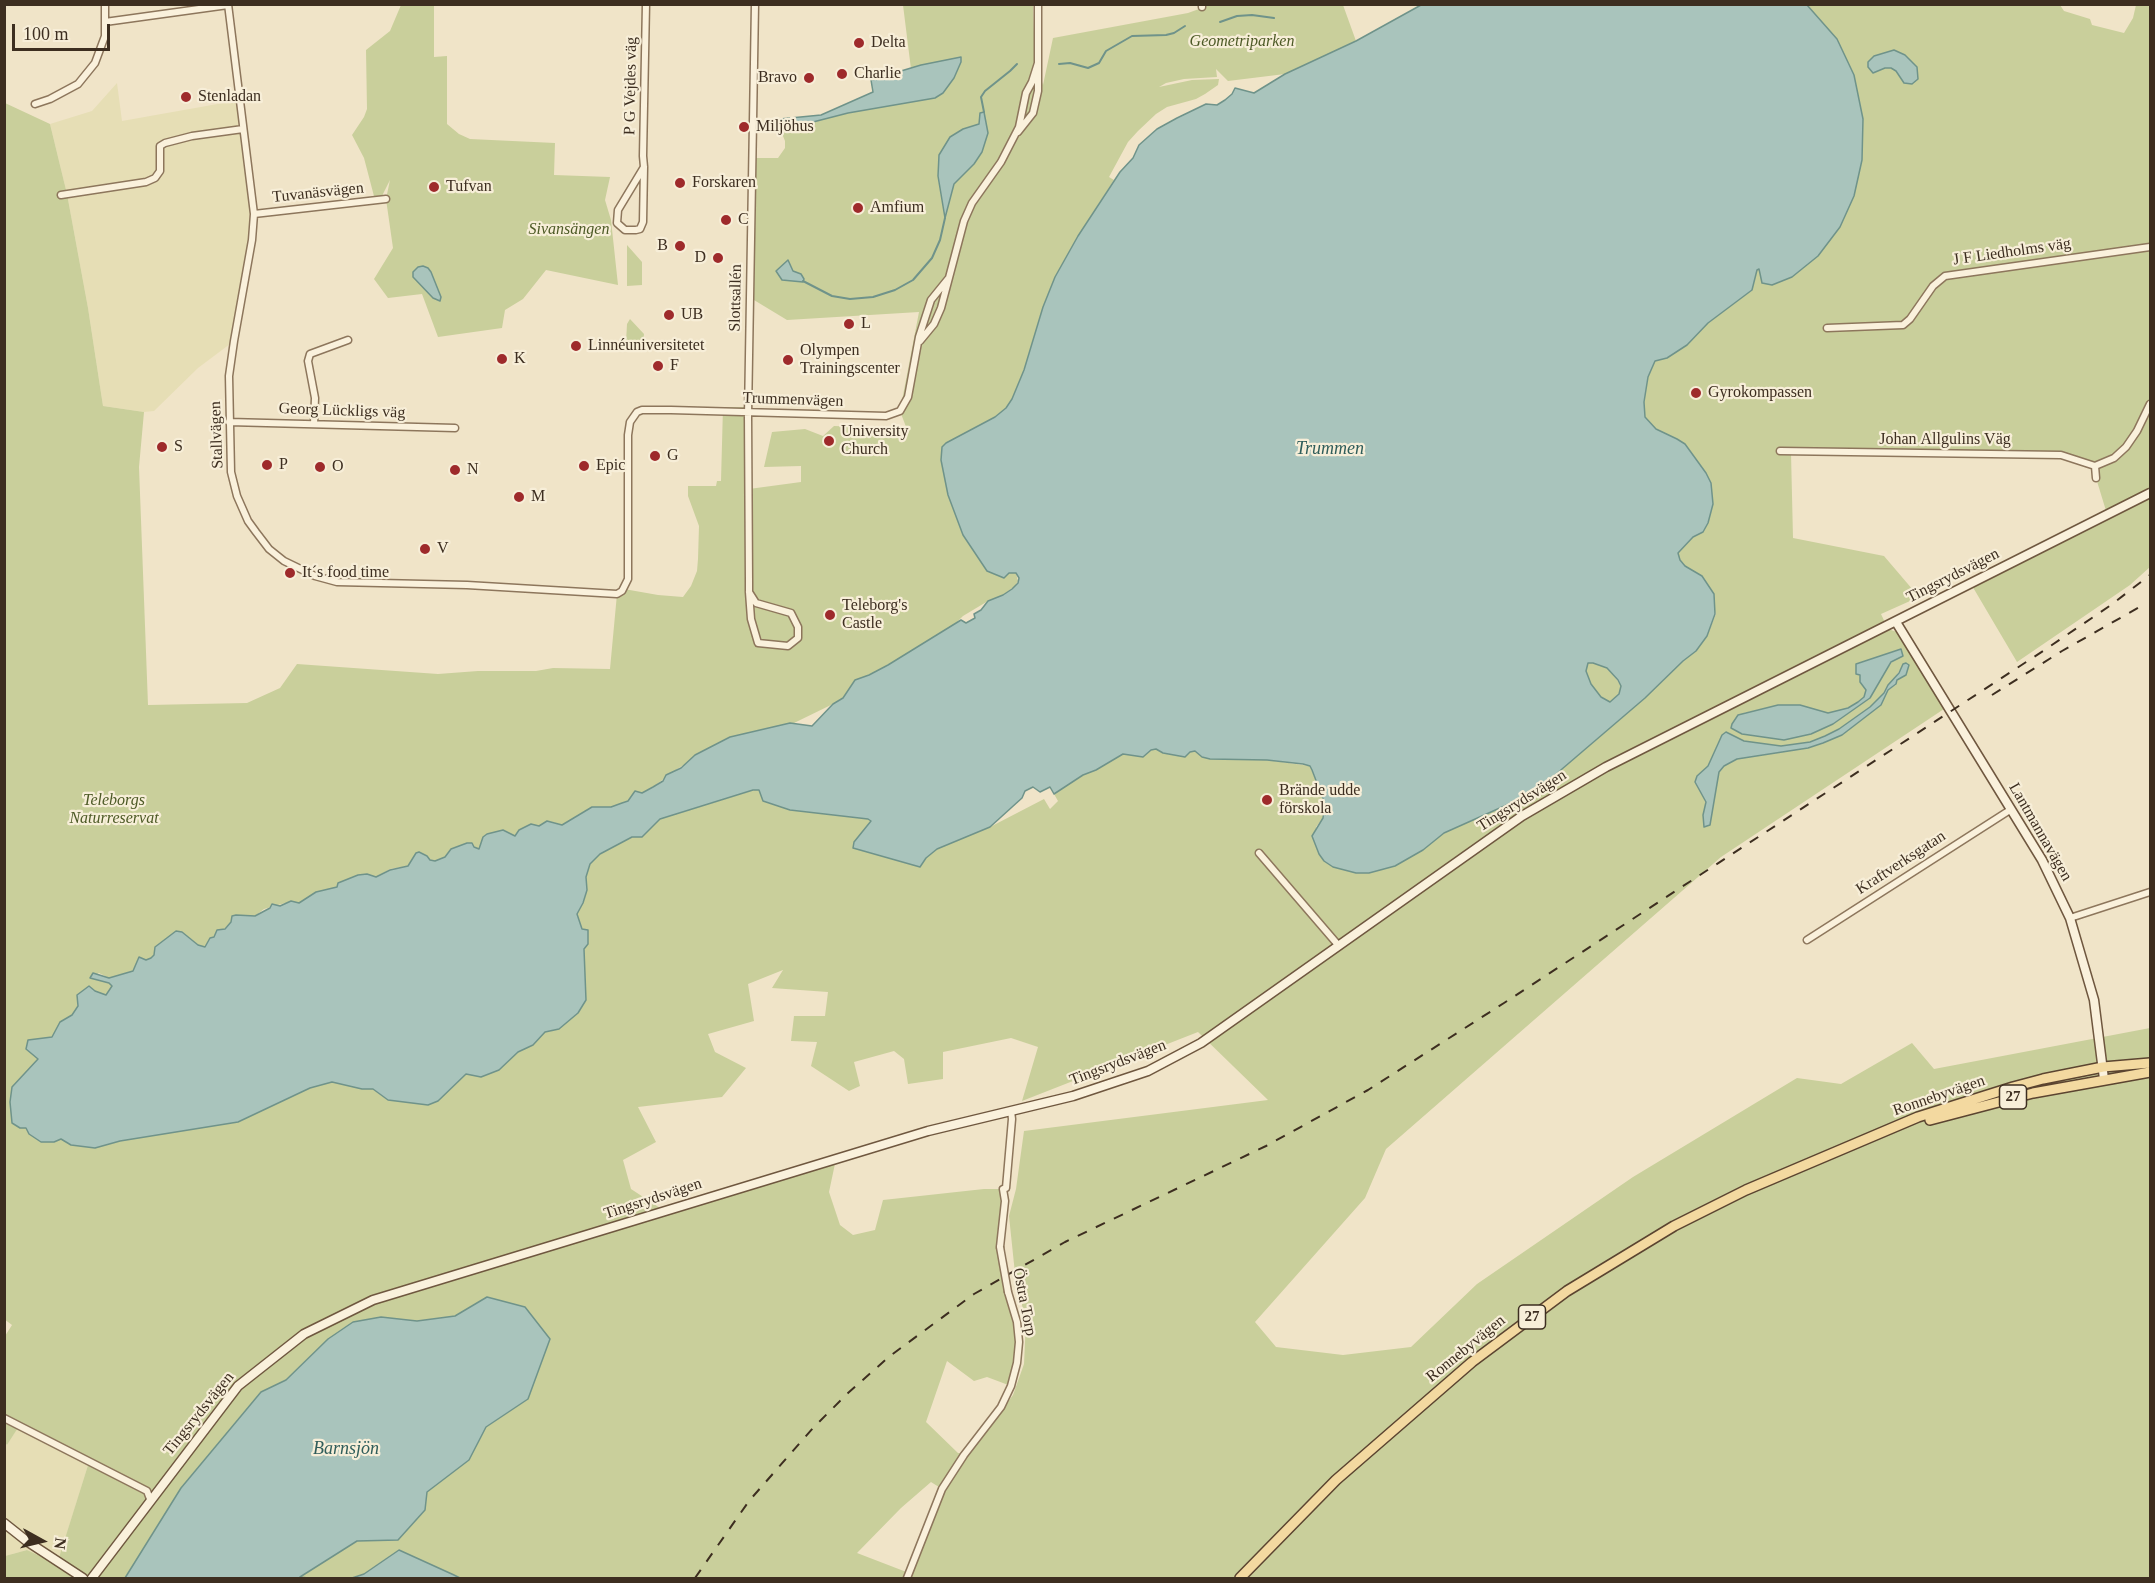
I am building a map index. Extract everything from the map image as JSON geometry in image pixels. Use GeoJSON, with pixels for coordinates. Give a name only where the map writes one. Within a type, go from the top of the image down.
{"type":"FeatureCollection","features":[{"type":"Feature","properties":{"kind":"main road","name":"Ronnebyvägen"},"geometry":{"type":"LineString","coordinates":[[1240,1578],[1336,1480],[1472,1362],[1568,1291],[1674,1226],[1746,1190],[1918,1117],[2013,1087],[2103,1067],[2151,1063]]}},
{"type":"Feature","properties":{"kind":"main road","name":"Ronnebyvägen"},"geometry":{"type":"LineString","coordinates":[[1878,1134],[1992,1102],[2104,1079],[2151,1072]]}},
{"type":"Feature","properties":{"kind":"street"},"geometry":{"type":"LineString","coordinates":[[35,104],[65,92],[78,84],[88,73],[101,51],[105,36],[105,4]]}},
{"type":"Feature","properties":{"kind":"street","name":"P G Vejdes väg"},"geometry":{"type":"LineString","coordinates":[[644,167],[618,210],[617,223],[625,230],[636,230],[643,222],[644,167],[646,4]]}},
{"type":"Feature","properties":{"kind":"street","name":"Slottsallén"},"geometry":{"type":"LineString","coordinates":[[749,592],[756,603],[791,613],[798,627],[798,638],[788,646],[758,643],[751,620],[749,592],[748,412],[755,4]]}},
{"type":"Feature","properties":{"kind":"street","name":"Trummenvägen"},"geometry":{"type":"LineString","coordinates":[[1015,134],[1028,120],[1035,105],[1039,78],[1038,4]]}},
{"type":"Feature","properties":{"kind":"street"},"geometry":{"type":"LineString","coordinates":[[105,22],[228,5]]}},
{"type":"Feature","properties":{"kind":"street","name":"Stallvägen"},"geometry":{"type":"LineString","coordinates":[[228,5],[254,214],[252,240],[231,364],[229,422],[231,472],[237,496],[248,521],[269,549],[284,561],[315,576],[337,582],[467,585],[617,594],[624,589],[628,579],[629,429]]}},
{"type":"Feature","properties":{"kind":"street","name":"Trummenvägen"},"geometry":{"type":"LineString","coordinates":[[917,346],[934,324],[941,308],[964,221],[972,203],[1001,162],[1015,134],[1021,119],[1026,93],[1038,63]]}},
{"type":"Feature","properties":{"kind":"street"},"geometry":{"type":"LineString","coordinates":[[61,195],[146,182],[155,178],[160,171],[160,147],[165,143],[192,136],[243,129]]}},
{"type":"Feature","properties":{"kind":"street","name":"Tuvanäsvägen"},"geometry":{"type":"LineString","coordinates":[[254,214],[386,199]]}},
{"type":"Feature","properties":{"kind":"street","name":"J F Liedholms väg"},"geometry":{"type":"LineString","coordinates":[[1827,328],[1903,325],[1910,319],[1933,286],[1945,276],[2151,247]]}},
{"type":"Feature","properties":{"kind":"street","name":"Trummenvägen"},"geometry":{"type":"LineString","coordinates":[[629,429],[633,416],[642,410],[886,416],[900,411],[908,397],[917,346],[931,300],[948,279]]}},
{"type":"Feature","properties":{"kind":"street"},"geometry":{"type":"LineString","coordinates":[[314,424],[315,398],[308,361],[310,354],[348,340]]}},
{"type":"Feature","properties":{"kind":"street"},"geometry":{"type":"LineString","coordinates":[[2096,478],[2095,466],[2114,458],[2126,447],[2137,432],[2151,404]]}},
{"type":"Feature","properties":{"kind":"street","name":"Georg Lückligs väg"},"geometry":{"type":"LineString","coordinates":[[229,422],[455,428]]}},
{"type":"Feature","properties":{"kind":"street","name":"Johan Allgulins Väg"},"geometry":{"type":"LineString","coordinates":[[1780,451],[2061,455],[2095,466]]}},
{"type":"Feature","properties":{"kind":"street","name":"Tingsrydsvägen"},"geometry":{"type":"LineString","coordinates":[[93,1578],[238,1386],[304,1334],[373,1300],[928,1131],[1101,1088],[1148,1071],[1201,1043],[1522,816],[1606,767],[2151,493]]}},
{"type":"Feature","properties":{"kind":"street","name":"Lantmannavägen"},"geometry":{"type":"LineString","coordinates":[[1896,622],[2042,860],[2070,918],[2094,1000],[2104,1079]]}},
{"type":"Feature","properties":{"kind":"street","name":"Kraftverksgatan"},"geometry":{"type":"LineString","coordinates":[[1807,940],[2010,810]]}},
{"type":"Feature","properties":{"kind":"street"},"geometry":{"type":"LineString","coordinates":[[1259,853],[1339,946]]}},
{"type":"Feature","properties":{"kind":"street"},"geometry":{"type":"LineString","coordinates":[[2070,918],[2151,892]]}},
{"type":"Feature","properties":{"kind":"street","name":"Östra Torp"},"geometry":{"type":"LineString","coordinates":[[907,1578],[942,1489],[964,1455],[1001,1407],[1011,1386],[1017,1363],[1019,1342],[1017,1323],[1008,1292],[1000,1247],[1011,1111]]}},
{"type":"Feature","properties":{"kind":"street"},"geometry":{"type":"LineString","coordinates":[[4,1418],[147,1491],[150,1500]]}},
{"type":"Feature","properties":{"kind":"street"},"geometry":{"type":"LineString","coordinates":[[4,1523],[28,1542],[83,1578]]}},
{"type":"Feature","properties":{"kind":"shaded area"},"geometry":{"type":"Polygon","coordinates":[[[117,83],[122,121],[240,100],[254,214],[234,341],[198,368],[154,411],[144,412],[103,406],[67,194],[50,124],[92,111],[117,83]]]}},
{"type":"Feature","properties":{"kind":"shaded area"},"geometry":{"type":"Polygon","coordinates":[[[21,1422],[89,1462],[57,1565],[27,1550],[5,1556],[4,1443],[7,1445],[21,1422]]]}},
{"type":"Feature","properties":{"kind":"green space","name":"Sivansängen"},"geometry":{"type":"Polygon","coordinates":[[[401,5],[434,5],[434,57],[447,56],[447,124],[459,134],[470,139],[555,143],[554,175],[610,177],[605,200],[611,220],[618,285],[546,270],[523,299],[505,310],[502,328],[438,337],[422,294],[388,298],[374,279],[393,248],[386,199],[390,180],[380,200],[375,200],[364,158],[352,135],[367,109],[366,50],[390,31],[401,5]]]}},
{"type":"Feature","properties":{"kind":"green space"},"geometry":{"type":"Polygon","coordinates":[[[903,5],[1033,5],[1035,61],[1043,85],[1053,38],[1188,13],[1210,5],[1343,5],[1356,41],[1285,74],[1228,81],[1216,69],[1217,77],[1184,79],[1159,87],[1192,80],[1219,79],[1218,85],[1196,99],[1167,107],[1156,114],[1128,142],[1109,177],[1114,180],[1055,277],[1012,399],[1006,408],[995,417],[942,447],[941,460],[948,495],[963,535],[987,571],[1004,578],[1009,573],[1016,573],[1018,581],[1015,586],[963,616],[955,624],[902,658],[855,680],[843,698],[833,704],[794,723],[730,737],[677,769],[653,787],[642,793],[635,791],[628,801],[611,807],[592,807],[562,825],[552,822],[540,826],[530,824],[515,836],[504,830],[487,834],[479,849],[467,843],[450,850],[445,857],[435,861],[419,852],[408,866],[390,869],[376,877],[367,874],[337,887],[316,892],[299,903],[285,903],[264,909],[255,916],[232,916],[231,922],[224,929],[217,930],[214,938],[210,938],[205,947],[198,945],[182,932],[156,947],[151,958],[138,959],[133,971],[109,978],[99,973],[90,978],[112,986],[106,995],[95,991],[78,1006],[72,1015],[60,1022],[52,1037],[28,1040],[39,1059],[12,1087],[26,1128],[61,1139],[71,1145],[95,1148],[332,1082],[362,1089],[373,1089],[388,1100],[428,1105],[450,1090],[466,1074],[499,1070],[518,1052],[533,1045],[545,1032],[559,1029],[578,1013],[586,1000],[584,949],[588,930],[582,929],[577,914],[587,890],[586,877],[590,864],[600,854],[632,837],[642,837],[660,819],[754,790],[759,790],[763,801],[790,810],[868,819],[871,821],[853,848],[920,867],[926,858],[937,849],[990,827],[1044,799],[1050,809],[1058,801],[1054,794],[1083,775],[1123,754],[1143,756],[1156,749],[1163,753],[1185,757],[1195,751],[1310,766],[1325,804],[1323,818],[1316,827],[1333,867],[1356,873],[1369,873],[1395,866],[1423,850],[1444,833],[1520,799],[1555,775],[1645,698],[1696,651],[1707,636],[1716,614],[1702,576],[1685,566],[1678,553],[1693,537],[1703,532],[1708,523],[1713,504],[1711,483],[1685,444],[1656,429],[1645,417],[1644,402],[1648,377],[1655,361],[1667,358],[1687,345],[1708,323],[1752,290],[1759,269],[1762,283],[1837,39],[1807,5],[2060,5],[2064,11],[2090,19],[2092,25],[2124,33],[2133,18],[2136,5],[2150,5],[2150,567],[2130,585],[2017,662],[1971,584],[2107,514],[2096,478],[2095,466],[2061,455],[1791,453],[1793,538],[1884,556],[1919,597],[1881,614],[1888,629],[1900,633],[1947,707],[1721,857],[1386,1149],[1365,1198],[1255,1322],[1276,1347],[1343,1355],[1411,1347],[1477,1284],[1633,1177],[1797,1078],[1841,1084],[1912,1043],[1934,1069],[2150,1028],[2150,1578],[460,1578],[399,1550],[364,1574],[352,1578],[299,1577],[357,1541],[398,1540],[425,1510],[426,1492],[469,1460],[486,1427],[528,1399],[550,1339],[487,1297],[455,1316],[417,1321],[381,1317],[328,1339],[286,1380],[261,1392],[181,1488],[125,1578],[5,1578],[5,1556],[27,1550],[57,1564],[89,1462],[21,1423],[7,1445],[5,1443],[5,1336],[12,1325],[4,1319],[5,103],[50,124],[67,194],[103,406],[144,412],[139,467],[148,705],[247,703],[280,688],[297,664],[438,674],[536,671],[553,668],[610,669],[617,594],[624,589],[683,597],[691,586],[697,571],[699,526],[688,496],[688,486],[716,486],[717,481],[721,481],[723,407],[748,407],[749,489],[801,482],[801,466],[764,467],[772,432],[805,429],[823,436],[834,426],[890,428],[908,432],[900,411],[919,312],[787,320],[749,297],[752,158],[778,158],[785,148],[785,141],[779,126],[780,119],[821,115],[873,92],[871,80],[911,69],[903,5]],[[1901,650],[1856,664],[1866,690],[1864,697],[1858,703],[1828,713],[1800,705],[1778,705],[1744,713],[1742,734],[1784,740],[1811,734],[1833,724],[1870,698],[1881,677],[1901,650]],[[1902,667],[1884,693],[1870,707],[1839,729],[1810,742],[1781,746],[1736,738],[1718,743],[1708,766],[1697,776],[1695,782],[1704,797],[1710,825],[1719,772],[1724,766],[1737,759],[1823,743],[1842,735],[1881,705],[1888,690],[1896,685],[1902,667]],[[783,970],[748,984],[754,1021],[708,1034],[715,1052],[746,1068],[722,1097],[638,1107],[656,1142],[623,1160],[631,1189],[663,1210],[836,1159],[829,1192],[840,1225],[853,1235],[875,1230],[883,1200],[1003,1189],[1000,1247],[1019,1342],[1011,1386],[987,1377],[974,1381],[947,1361],[926,1422],[958,1453],[969,1454],[1013,1395],[1024,1364],[1026,1320],[1016,1283],[1009,1216],[1016,1189],[1024,1131],[1268,1100],[1198,1032],[1022,1101],[1038,1047],[1011,1038],[943,1052],[943,1079],[908,1084],[904,1059],[894,1051],[854,1062],[860,1086],[849,1091],[811,1066],[817,1042],[791,1041],[794,1016],[825,1016],[828,992],[772,988],[783,970]],[[931,1482],[901,1508],[857,1553],[909,1573],[942,1489],[931,1482]]]}},
{"type":"Feature","properties":{"kind":"green space"},"geometry":{"type":"Polygon","coordinates":[[[627,245],[642,262],[642,285],[627,286],[627,245]]]}},
{"type":"Feature","properties":{"kind":"green space"},"geometry":{"type":"Polygon","coordinates":[[[630,319],[644,334],[643,344],[626,343],[627,324],[630,319]]]}},
{"type":"Feature","properties":{"kind":"green space"},"geometry":{"type":"Polygon","coordinates":[[[1588,663],[1607,668],[1621,686],[1619,694],[1610,702],[1601,697],[1591,684],[1586,671],[1588,663]]]}},
{"type":"Feature","properties":{"kind":"water","name":"Trummen"},"geometry":{"type":"Polygon","coordinates":[[[1421,5],[1807,5],[1837,39],[1854,75],[1863,119],[1862,160],[1854,196],[1840,227],[1818,256],[1792,277],[1772,285],[1762,283],[1759,269],[1757,270],[1752,290],[1708,323],[1687,345],[1667,358],[1655,361],[1648,377],[1644,402],[1645,417],[1656,429],[1685,444],[1711,483],[1713,504],[1708,523],[1703,532],[1693,537],[1678,553],[1685,566],[1702,576],[1714,594],[1715,614],[1707,636],[1696,651],[1645,698],[1555,775],[1520,799],[1444,833],[1423,850],[1395,866],[1369,873],[1356,873],[1333,867],[1319,854],[1312,836],[1323,818],[1325,804],[1310,766],[1303,764],[1267,760],[1210,759],[1202,757],[1195,751],[1185,757],[1163,753],[1156,749],[1143,757],[1123,754],[1083,775],[1054,794],[1050,787],[1040,792],[1033,787],[1025,791],[1022,798],[990,827],[937,849],[926,858],[920,867],[853,848],[854,842],[871,821],[868,819],[790,810],[763,801],[759,790],[753,790],[660,819],[642,837],[632,837],[600,854],[590,864],[586,877],[587,890],[577,914],[582,929],[588,930],[588,944],[584,949],[586,1000],[578,1013],[559,1029],[545,1032],[533,1045],[518,1052],[499,1070],[481,1077],[466,1074],[438,1101],[428,1105],[388,1100],[373,1089],[362,1089],[332,1082],[310,1088],[238,1122],[120,1141],[95,1148],[71,1145],[61,1139],[54,1142],[41,1142],[29,1134],[26,1128],[20,1128],[12,1123],[10,1102],[12,1087],[38,1059],[26,1049],[28,1040],[52,1037],[60,1022],[72,1015],[78,1006],[77,995],[89,986],[106,995],[112,986],[90,978],[93,973],[109,978],[133,971],[139,957],[146,960],[151,958],[155,947],[176,931],[182,932],[198,945],[205,947],[217,930],[225,929],[231,922],[232,916],[255,916],[270,908],[272,904],[280,906],[291,901],[299,903],[316,892],[337,887],[338,883],[358,875],[367,874],[376,877],[390,870],[408,866],[419,852],[435,861],[445,857],[451,849],[467,843],[472,843],[479,849],[483,837],[487,834],[503,830],[515,836],[519,830],[531,824],[539,826],[547,821],[562,825],[592,807],[611,807],[628,801],[635,791],[642,793],[653,787],[663,781],[666,775],[681,768],[695,755],[730,737],[790,723],[812,726],[833,704],[843,698],[855,680],[888,665],[961,620],[966,623],[975,618],[974,614],[981,610],[988,601],[1012,589],[1018,583],[1019,578],[1016,573],[1009,573],[1004,578],[987,571],[963,535],[948,495],[941,460],[942,447],[995,417],[1006,408],[1012,399],[1055,277],[1078,236],[1120,172],[1133,158],[1139,145],[1157,129],[1177,118],[1206,104],[1217,105],[1232,94],[1235,88],[1254,93],[1285,74],[1356,41],[1421,5]],[[1588,663],[1586,671],[1591,684],[1601,697],[1610,702],[1619,694],[1621,686],[1607,668],[1588,663]]]}},
{"type":"Feature","properties":{"kind":"water"},"geometry":{"type":"Polygon","coordinates":[[[1894,50],[1905,55],[1917,67],[1918,79],[1912,84],[1904,83],[1896,71],[1891,68],[1873,73],[1868,67],[1868,62],[1874,56],[1894,50]]]}},
{"type":"Feature","properties":{"kind":"water"},"geometry":{"type":"Polygon","coordinates":[[[961,57],[954,78],[943,93],[935,98],[848,113],[813,122],[789,132],[781,130],[780,119],[821,115],[873,92],[871,80],[921,65],[961,57]]]}},
{"type":"Feature","properties":{"kind":"water"},"geometry":{"type":"Polygon","coordinates":[[[984,112],[988,133],[982,152],[974,164],[954,184],[945,218],[938,176],[939,155],[950,137],[963,129],[979,124],[980,113],[984,112]]]}},
{"type":"Feature","properties":{"kind":"water"},"geometry":{"type":"Polygon","coordinates":[[[788,260],[793,271],[801,274],[803,282],[782,280],[776,271],[788,260]]]}},
{"type":"Feature","properties":{"kind":"water"},"geometry":{"type":"Polygon","coordinates":[[[423,266],[431,272],[441,297],[440,301],[433,298],[413,277],[413,272],[423,266]]]}},
{"type":"Feature","properties":{"kind":"water"},"geometry":{"type":"Polygon","coordinates":[[[1901,649],[1903,656],[1891,662],[1870,698],[1833,724],[1811,734],[1784,740],[1742,734],[1731,728],[1738,715],[1778,705],[1800,705],[1828,713],[1848,708],[1864,697],[1866,690],[1860,682],[1860,675],[1856,674],[1856,664],[1901,649]]]}},
{"type":"Feature","properties":{"kind":"water"},"geometry":{"type":"Polygon","coordinates":[[[1903,664],[1909,665],[1906,675],[1897,680],[1896,684],[1888,690],[1881,705],[1842,735],[1808,748],[1737,759],[1724,766],[1719,772],[1710,825],[1704,827],[1703,815],[1706,802],[1695,782],[1697,776],[1708,766],[1722,735],[1726,732],[1744,741],[1781,746],[1810,742],[1839,729],[1870,707],[1884,693],[1903,664]]]}},
{"type":"Feature","properties":{"kind":"water","name":"Barnsjön"},"geometry":{"type":"Polygon","coordinates":[[[487,1297],[525,1307],[550,1339],[528,1399],[486,1427],[469,1460],[427,1492],[425,1510],[398,1540],[357,1541],[300,1577],[308,1578],[125,1578],[181,1488],[261,1392],[286,1380],[328,1339],[353,1322],[381,1317],[417,1321],[455,1316],[487,1297]]]}},
{"type":"Feature","properties":{"kind":"water"},"geometry":{"type":"Polygon","coordinates":[[[399,1550],[460,1578],[352,1578],[364,1574],[399,1550]]]}},
{"type":"Feature","properties":{"kind":"waterway"},"geometry":{"type":"LineString","coordinates":[[1220,22],[1237,16],[1252,15],[1274,18]]}},
{"type":"Feature","properties":{"kind":"waterway"},"geometry":{"type":"LineString","coordinates":[[1059,64],[1070,63],[1088,68],[1099,63],[1106,51],[1132,36],[1166,35],[1185,26]]}},
{"type":"Feature","properties":{"kind":"waterway"},"geometry":{"type":"LineString","coordinates":[[984,112],[981,97],[985,91],[1017,64]]}},
{"type":"Feature","properties":{"kind":"waterway"},"geometry":{"type":"LineString","coordinates":[[803,281],[832,296],[850,299],[873,297],[895,290],[913,280],[932,258],[940,240],[945,218]]}},
{"type":"Feature","properties":{"kind":"railway"},"geometry":{"type":"LineString","coordinates":[[695,1578],[749,1501],[813,1428],[890,1356],[974,1294],[1065,1242],[1266,1146],[1368,1090],[2043,651],[2111,605],[2150,575]]}},
{"type":"Feature","properties":{"kind":"railway"},"geometry":{"type":"LineString","coordinates":[[1992,695],[2062,651],[2143,605]]}},
{"type":"Feature","properties":{"kind":"place","name":"Delta"},"geometry":{"type":"Point","coordinates":[859,43]}},
{"type":"Feature","properties":{"kind":"place","name":"Charlie"},"geometry":{"type":"Point","coordinates":[842,74]}},
{"type":"Feature","properties":{"kind":"place","name":"Bravo"},"geometry":{"type":"Point","coordinates":[809,78]}},
{"type":"Feature","properties":{"kind":"place","name":"Stenladan"},"geometry":{"type":"Point","coordinates":[186,97]}},
{"type":"Feature","properties":{"kind":"place","name":"Miljöhus"},"geometry":{"type":"Point","coordinates":[744,127]}},
{"type":"Feature","properties":{"kind":"place","name":"Forskaren"},"geometry":{"type":"Point","coordinates":[680,183]}},
{"type":"Feature","properties":{"kind":"place","name":"Tufvan"},"geometry":{"type":"Point","coordinates":[434,187]}},
{"type":"Feature","properties":{"kind":"place","name":"Amfium"},"geometry":{"type":"Point","coordinates":[858,208]}},
{"type":"Feature","properties":{"kind":"place","name":"C"},"geometry":{"type":"Point","coordinates":[726,220]}},
{"type":"Feature","properties":{"kind":"place","name":"B"},"geometry":{"type":"Point","coordinates":[680,246]}},
{"type":"Feature","properties":{"kind":"place","name":"D"},"geometry":{"type":"Point","coordinates":[718,258]}},
{"type":"Feature","properties":{"kind":"place","name":"UB"},"geometry":{"type":"Point","coordinates":[669,315]}},
{"type":"Feature","properties":{"kind":"place","name":"L"},"geometry":{"type":"Point","coordinates":[849,324]}},
{"type":"Feature","properties":{"kind":"place","name":"Linnéuniversitetet"},"geometry":{"type":"Point","coordinates":[576,346]}},
{"type":"Feature","properties":{"kind":"place","name":"K"},"geometry":{"type":"Point","coordinates":[502,359]}},
{"type":"Feature","properties":{"kind":"place","name":"Olympen Trainingscenter"},"geometry":{"type":"Point","coordinates":[788,360]}},
{"type":"Feature","properties":{"kind":"place","name":"F"},"geometry":{"type":"Point","coordinates":[658,366]}},
{"type":"Feature","properties":{"kind":"place","name":"Gyrokompassen"},"geometry":{"type":"Point","coordinates":[1696,393]}},
{"type":"Feature","properties":{"kind":"place","name":"University Church"},"geometry":{"type":"Point","coordinates":[829,441]}},
{"type":"Feature","properties":{"kind":"place","name":"S"},"geometry":{"type":"Point","coordinates":[162,447]}},
{"type":"Feature","properties":{"kind":"place","name":"G"},"geometry":{"type":"Point","coordinates":[655,456]}},
{"type":"Feature","properties":{"kind":"place","name":"P"},"geometry":{"type":"Point","coordinates":[267,465]}},
{"type":"Feature","properties":{"kind":"place","name":"Epic"},"geometry":{"type":"Point","coordinates":[584,466]}},
{"type":"Feature","properties":{"kind":"place","name":"O"},"geometry":{"type":"Point","coordinates":[320,467]}},
{"type":"Feature","properties":{"kind":"place","name":"N"},"geometry":{"type":"Point","coordinates":[455,470]}},
{"type":"Feature","properties":{"kind":"place","name":"M"},"geometry":{"type":"Point","coordinates":[519,497]}},
{"type":"Feature","properties":{"kind":"place","name":"V"},"geometry":{"type":"Point","coordinates":[425,549]}},
{"type":"Feature","properties":{"kind":"place","name":"It´s food time"},"geometry":{"type":"Point","coordinates":[290,573]}},
{"type":"Feature","properties":{"kind":"place","name":"Teleborg's Castle"},"geometry":{"type":"Point","coordinates":[830,615]}},
{"type":"Feature","properties":{"kind":"place","name":"Brände udde förskola"},"geometry":{"type":"Point","coordinates":[1267,800]}},
{"type":"Feature","properties":{"kind":"park label","name":"Geometriparken"},"geometry":{"type":"Point","coordinates":[1242,42]}},
{"type":"Feature","properties":{"kind":"park label","name":"Teleborgs Naturreservat"},"geometry":{"type":"Point","coordinates":[114,810]}}]}
